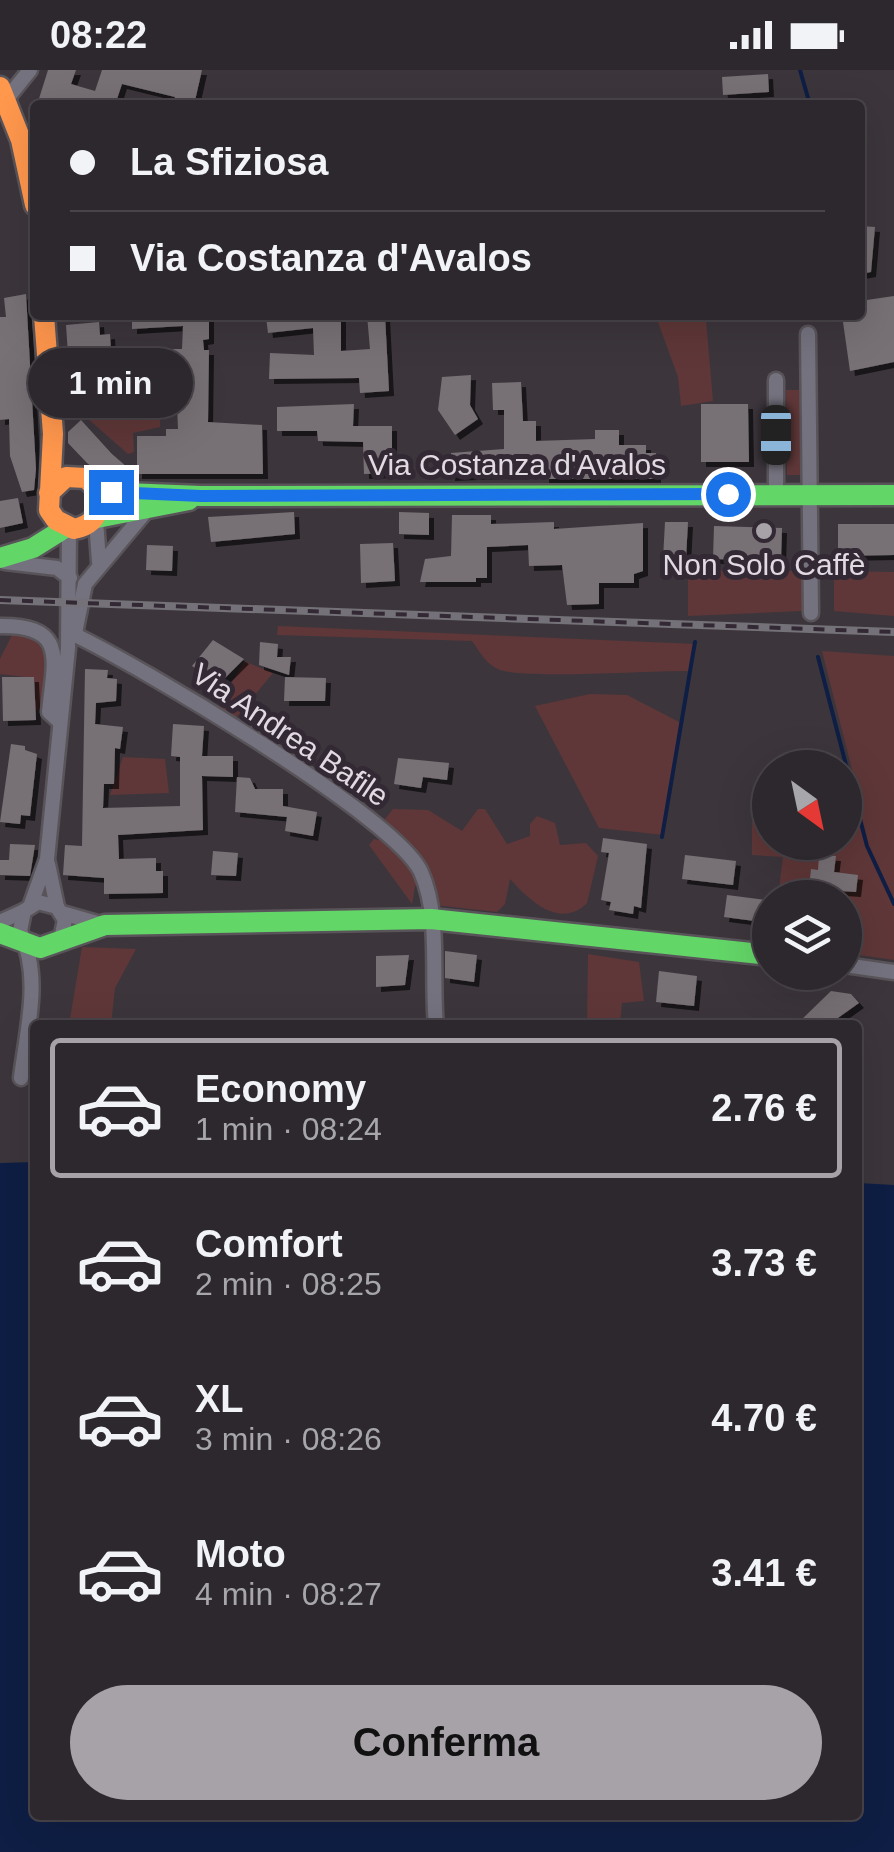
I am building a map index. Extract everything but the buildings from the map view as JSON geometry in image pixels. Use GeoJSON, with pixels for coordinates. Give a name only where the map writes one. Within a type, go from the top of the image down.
{"type":"FeatureCollection","features":[{"type":"Feature","properties":{"kind":"main road"},"geometry":{"type":"LineString","coordinates":[[3,94],[21,140],[30,182]]}},
{"type":"Feature","properties":{"kind":"main road"},"geometry":{"type":"LineString","coordinates":[[44,320],[52,434],[49,502],[67,529]]}},
{"type":"Feature","properties":{"kind":"main road"},"geometry":{"type":"LineString","coordinates":[[2,559],[33,548],[67,529],[84,528],[96,519],[100,492],[82,476],[52,434]]}},
{"type":"Feature","properties":{"kind":"main road"},"geometry":{"type":"LineString","coordinates":[[2,559],[38,532],[59,480],[82,476]]}},
{"type":"Feature","properties":{"kind":"main road","name":"Via Costanza d'Avalos"},"geometry":{"type":"LineString","coordinates":[[100,492],[201,496],[894,495]]}},
{"type":"Feature","properties":{"kind":"main road","name":"Via Costanza d'Avalos"},"geometry":{"type":"LineString","coordinates":[[96,519],[201,496]]}},
{"type":"Feature","properties":{"kind":"main road"},"geometry":{"type":"LineString","coordinates":[[0,932],[40,948],[105,925],[431,919],[536,926],[752,954]]}},
{"type":"Feature","properties":{"kind":"street"},"geometry":{"type":"LineString","coordinates":[[3,94],[30,70]]}},
{"type":"Feature","properties":{"kind":"street"},"geometry":{"type":"LineString","coordinates":[[808,334],[811,613]]}},
{"type":"Feature","properties":{"kind":"street"},"geometry":{"type":"LineString","coordinates":[[776,380],[776,494]]}},
{"type":"Feature","properties":{"kind":"street"},"geometry":{"type":"LineString","coordinates":[[21,1078],[34,976],[28,943],[20,931],[47,859],[72,641],[85,584],[98,563],[147,510]]}},
{"type":"Feature","properties":{"kind":"street"},"geometry":{"type":"LineString","coordinates":[[96,519],[98,563]]}},
{"type":"Feature","properties":{"kind":"street"},"geometry":{"type":"LineString","coordinates":[[67,529],[72,641]]}},
{"type":"Feature","properties":{"kind":"street"},"geometry":{"type":"LineString","coordinates":[[2,559],[57,568],[70,578]]}},
{"type":"Feature","properties":{"kind":"street"},"geometry":{"type":"LineString","coordinates":[[0,626],[34,628],[44,634],[53,658],[49,712],[60,722]]}},
{"type":"Feature","properties":{"kind":"street","name":"Via Andrea Bafile"},"geometry":{"type":"LineString","coordinates":[[72,641],[115,653],[234,727],[400,842],[422,874],[431,919],[436,1020]]}},
{"type":"Feature","properties":{"kind":"street"},"geometry":{"type":"LineString","coordinates":[[34,976],[66,926],[47,859]]}},
{"type":"Feature","properties":{"kind":"street"},"geometry":{"type":"LineString","coordinates":[[0,922],[44,902],[105,925]]}},
{"type":"Feature","properties":{"kind":"street"},"geometry":{"type":"LineString","coordinates":[[862,967],[894,972]]}},
{"type":"Feature","properties":{"kind":"shaded area"},"geometry":{"type":"Polygon","coordinates":[[[706,320],[713,401],[681,406],[678,377],[658,322],[706,320]]]}},
{"type":"Feature","properties":{"kind":"shaded area"},"geometry":{"type":"Polygon","coordinates":[[[126,358],[160,358],[160,427],[133,433],[134,452],[128,454],[86,417],[80,419],[70,411],[68,395],[113,395],[126,403],[144,402],[144,371],[125,370],[126,358]]]}},
{"type":"Feature","properties":{"kind":"shaded area"},"geometry":{"type":"Polygon","coordinates":[[[786,390],[800,390],[801,475],[787,475],[786,390]]]}},
{"type":"Feature","properties":{"kind":"shaded area"},"geometry":{"type":"Polygon","coordinates":[[[688,570],[804,571],[802,611],[688,616],[688,570]]]}},
{"type":"Feature","properties":{"kind":"shaded area"},"geometry":{"type":"Polygon","coordinates":[[[834,571],[894,572],[894,616],[834,611],[834,571]]]}},
{"type":"Feature","properties":{"kind":"shaded area"},"geometry":{"type":"Polygon","coordinates":[[[278,626],[696,644],[692,671],[533,674],[498,669],[472,641],[277,635],[278,626]]]}},
{"type":"Feature","properties":{"kind":"shaded area"},"geometry":{"type":"Polygon","coordinates":[[[13,633],[39,638],[49,649],[43,713],[35,709],[34,678],[0,674],[0,659],[13,633]]]}},
{"type":"Feature","properties":{"kind":"shaded area"},"geometry":{"type":"Polygon","coordinates":[[[822,651],[894,656],[894,960],[862,955],[862,880],[780,880],[783,860],[862,860],[862,750],[847,750],[822,651]]]}},
{"type":"Feature","properties":{"kind":"shaded area"},"geometry":{"type":"Polygon","coordinates":[[[244,661],[273,673],[235,719],[217,708],[244,661]]]}},
{"type":"Feature","properties":{"kind":"shaded area"},"geometry":{"type":"Polygon","coordinates":[[[590,694],[627,695],[683,724],[664,835],[599,828],[535,706],[590,694]]]}},
{"type":"Feature","properties":{"kind":"shaded area"},"geometry":{"type":"Polygon","coordinates":[[[123,757],[165,759],[169,793],[110,795],[123,757]]]}},
{"type":"Feature","properties":{"kind":"shaded area"},"geometry":{"type":"Polygon","coordinates":[[[393,809],[428,810],[462,831],[478,809],[485,809],[507,844],[530,836],[530,824],[537,816],[555,823],[560,845],[586,843],[598,856],[587,903],[577,911],[556,913],[536,903],[510,879],[505,904],[497,912],[435,905],[428,878],[415,886],[412,904],[369,845],[374,839],[384,841],[385,819],[393,809]]]}},
{"type":"Feature","properties":{"kind":"shaded area"},"geometry":{"type":"Polygon","coordinates":[[[82,947],[136,949],[115,988],[112,1020],[70,1020],[82,947]]]}},
{"type":"Feature","properties":{"kind":"shaded area"},"geometry":{"type":"Polygon","coordinates":[[[588,954],[639,962],[644,1001],[622,1003],[620,1020],[587,1020],[588,954]]]}},
{"type":"Feature","properties":{"kind":"water"},"geometry":{"type":"Polygon","coordinates":[[[30,1162],[30,1820],[862,1820],[862,1183],[894,1185],[894,1852],[0,1852],[0,1163],[30,1162]]]}},
{"type":"Feature","properties":{"kind":"waterway"},"geometry":{"type":"LineString","coordinates":[[800,70],[809,100]]}},
{"type":"Feature","properties":{"kind":"waterway"},"geometry":{"type":"LineString","coordinates":[[662,837],[695,642]]}},
{"type":"Feature","properties":{"kind":"waterway"},"geometry":{"type":"LineString","coordinates":[[818,657],[867,846],[894,904]]}},
{"type":"Feature","properties":{"kind":"railway"},"geometry":{"type":"LineString","coordinates":[[0,600],[894,632]]}},
{"type":"Feature","properties":{"kind":"traffic: fast"},"geometry":{"type":"LineString","coordinates":[[100,492],[201,496],[894,495]]}},
{"type":"Feature","properties":{"kind":"traffic: fast"},"geometry":{"type":"LineString","coordinates":[[97,518],[189,500]]}},
{"type":"Feature","properties":{"kind":"traffic: fast"},"geometry":{"type":"LineString","coordinates":[[0,558],[33,548],[65,528]]}},
{"type":"Feature","properties":{"kind":"traffic: fast"},"geometry":{"type":"LineString","coordinates":[[0,933],[40,948],[105,925],[431,919],[752,953]]}},
{"type":"Feature","properties":{"kind":"traffic: slow"},"geometry":{"type":"LineString","coordinates":[[0,87],[21,140],[30,182]]}},
{"type":"Feature","properties":{"kind":"traffic: slow"},"geometry":{"type":"LineString","coordinates":[[44,320],[53,434],[50,492]]}},
{"type":"Feature","properties":{"kind":"traffic: slow"},"geometry":{"type":"LineString","coordinates":[[66,477],[86,478],[100,492],[98,511],[92,521],[74,529],[56,520],[49,510],[50,492],[66,477]]}},
{"type":"Feature","properties":{"kind":"place","name":"Non Solo Caffè"},"geometry":{"type":"Point","coordinates":[764,531]}},
{"type":"Feature","properties":{"kind":"route"},"geometry":{"type":"LineString","coordinates":[[111,492],[153,490],[201,496],[728,494]]}}]}
